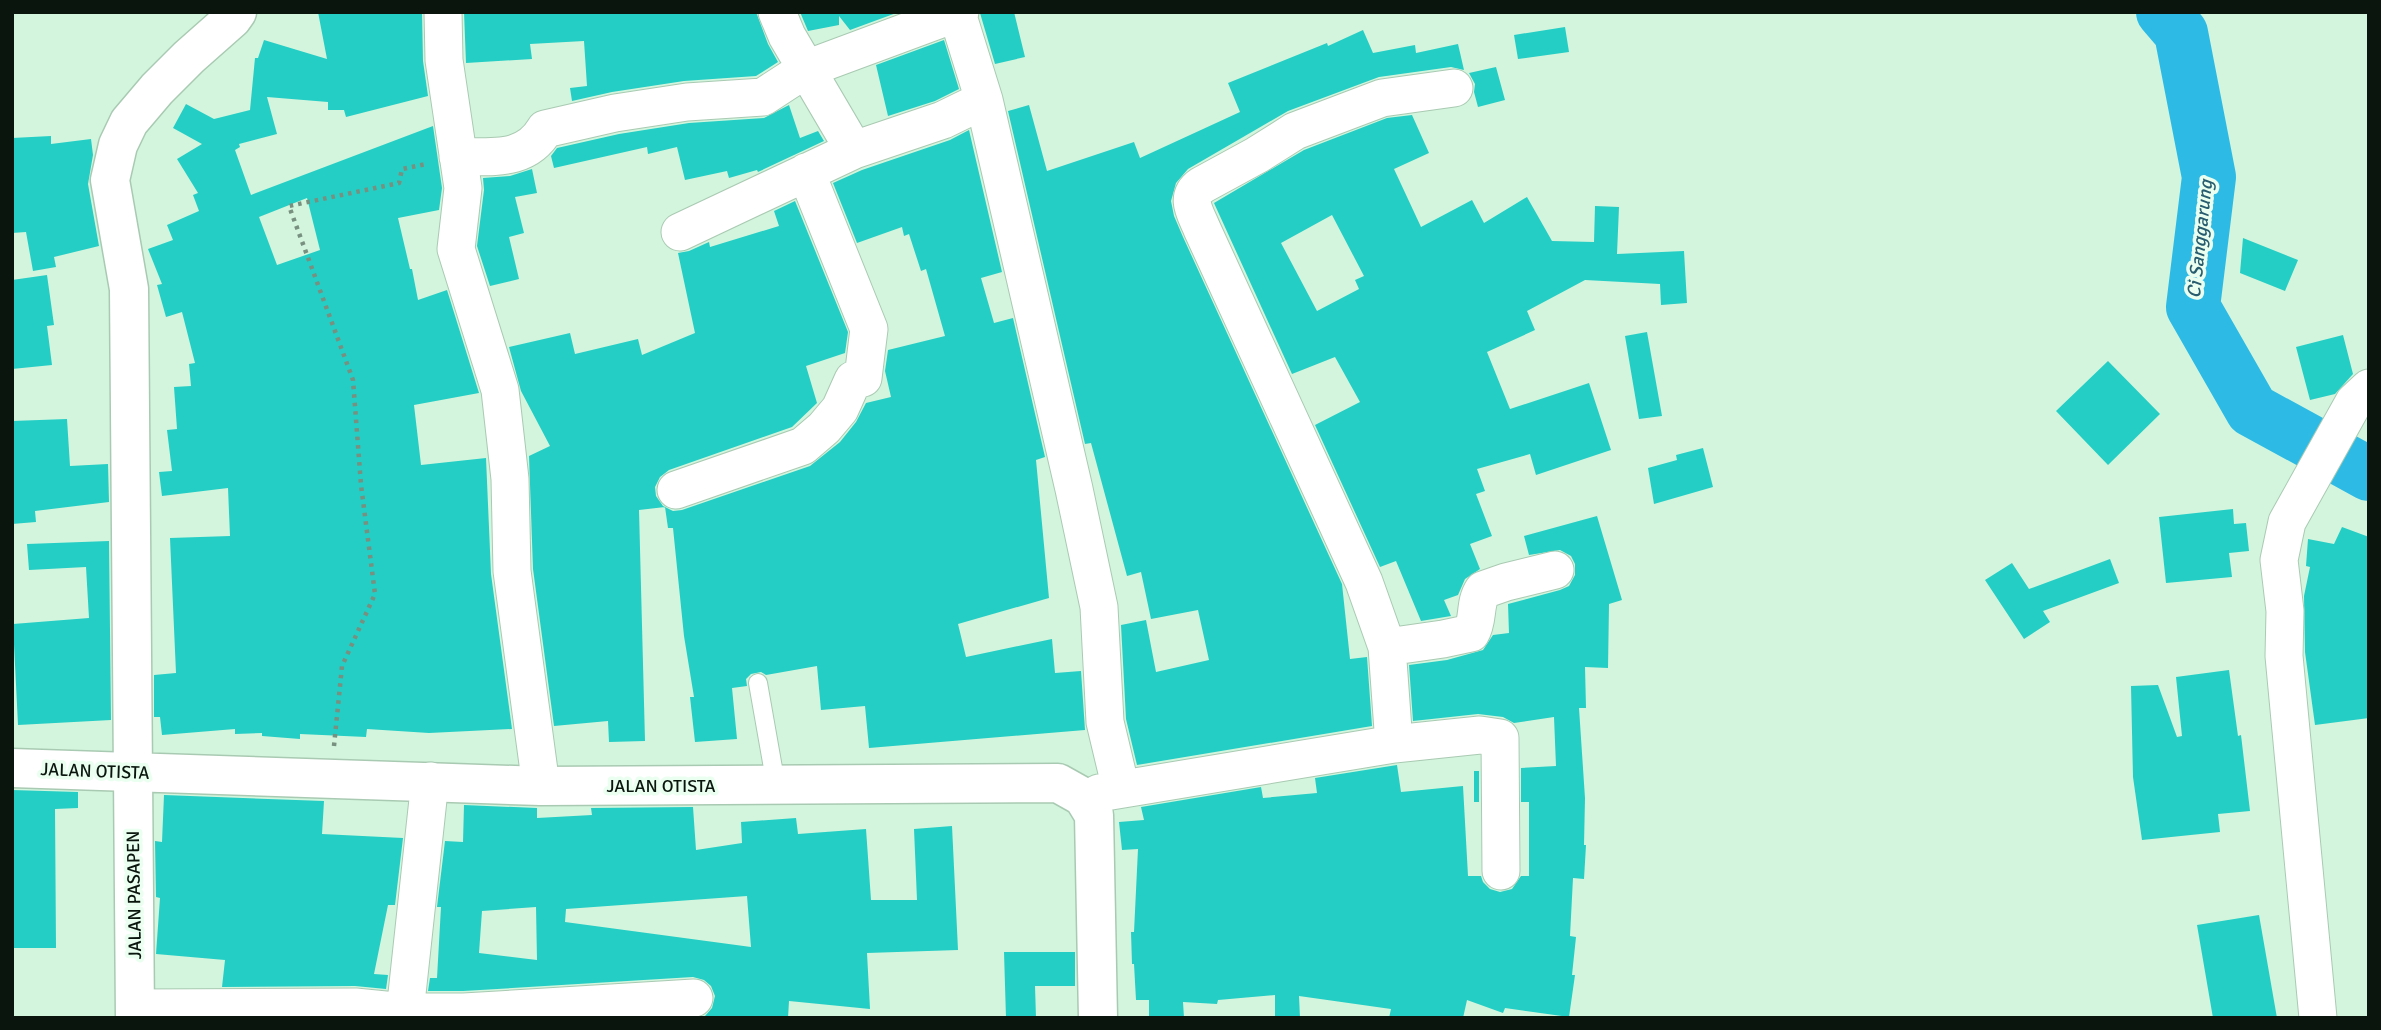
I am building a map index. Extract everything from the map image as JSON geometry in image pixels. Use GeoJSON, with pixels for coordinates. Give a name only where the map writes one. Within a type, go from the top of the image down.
{"type":"FeatureCollection","features":[{"type":"Feature","properties":{"kind":"street","name":"JALAN PASAPEN"},"geometry":{"type":"LineString","coordinates":[[135,1013],[129,289],[110,180],[118,145],[129,122],[189,57],[237,12]]}},
{"type":"Feature","properties":{"kind":"street"},"geometry":{"type":"LineString","coordinates":[[443,12],[444,60],[463,188],[456,249],[500,390],[510,479],[512,571],[541,786]]}},
{"type":"Feature","properties":{"kind":"street"},"geometry":{"type":"LineString","coordinates":[[777,12],[787,36],[854,150]]}},
{"type":"Feature","properties":{"kind":"street"},"geometry":{"type":"LineString","coordinates":[[458,157],[512,155],[537,142],[545,129],[615,113],[687,102],[763,97],[806,69],[959,13],[984,100],[1099,607],[1105,722],[1121,789]]}},
{"type":"Feature","properties":{"kind":"street"},"geometry":{"type":"LineString","coordinates":[[1394,744],[1387,647],[1363,582],[1202,229],[1191,204],[1191,196],[1194,190],[1202,185],[1295,131],[1382,98],[1454,88]]}},
{"type":"Feature","properties":{"kind":"street"},"geometry":{"type":"LineString","coordinates":[[680,232],[854,150],[943,120],[984,100]]}},
{"type":"Feature","properties":{"kind":"street"},"geometry":{"type":"LineString","coordinates":[[676,490],[803,446],[824,428],[840,409],[853,380],[863,378],[869,329],[806,172]]}},
{"type":"Feature","properties":{"kind":"street"},"geometry":{"type":"LineString","coordinates":[[2318,1018],[2284,656],[2285,611],[2279,560],[2287,522],[2361,395]]}},
{"type":"Feature","properties":{"kind":"street"},"geometry":{"type":"LineString","coordinates":[[1387,647],[1472,633],[1483,590],[1555,570]]}},
{"type":"Feature","properties":{"kind":"street"},"geometry":{"type":"LineString","coordinates":[[1098,1018],[1094,815],[1083,797],[1394,744],[1480,735],[1500,738],[1501,871]]}},
{"type":"Feature","properties":{"kind":"street","name":"JALAN OTISTA"},"geometry":{"type":"LineString","coordinates":[[12,768],[541,786],[1058,783],[1083,797]]}},
{"type":"Feature","properties":{"kind":"street"},"geometry":{"type":"LineString","coordinates":[[405,1012],[430,781]]}},
{"type":"Feature","properties":{"kind":"street"},"geometry":{"type":"LineString","coordinates":[[135,1013],[355,1007],[464,1015],[694,998]]}},
{"type":"Feature","properties":{"kind":"lane"},"geometry":{"type":"LineString","coordinates":[[758,683],[776,785]]}},
{"type":"Feature","properties":{"kind":"path"},"geometry":{"type":"LineString","coordinates":[[331,778],[342,666],[375,594],[361,485],[353,380],[289,206],[399,183],[402,169],[458,157]]}},
{"type":"Feature","properties":{"kind":"building"},"geometry":{"type":"Polygon","coordinates":[[[318,12],[422,12],[423,61],[428,96],[346,117],[344,110],[328,110],[328,102],[267,97],[277,134],[239,144],[240,147],[235,150],[251,195],[433,126],[442,188],[439,210],[398,218],[418,300],[447,290],[479,393],[414,405],[421,465],[486,458],[491,574],[512,729],[429,733],[367,729],[366,737],[300,734],[300,739],[262,736],[262,733],[235,734],[235,729],[162,735],[160,717],[154,717],[154,675],[176,673],[170,538],[230,536],[228,488],[162,496],[159,472],[172,471],[167,430],[177,429],[174,387],[191,386],[189,364],[195,363],[182,312],[166,317],[157,285],[162,284],[148,249],[173,240],[167,225],[199,211],[193,195],[198,193],[177,159],[202,144],[173,128],[186,104],[214,119],[250,110],[255,58],[258,58],[264,40],[327,59],[318,12]],[[307,198],[259,217],[277,265],[320,250],[307,198]]]}},
{"type":"Feature","properties":{"kind":"building"},"geometry":{"type":"Polygon","coordinates":[[[464,12],[756,12],[778,62],[756,76],[684,81],[572,101],[570,88],[587,86],[584,41],[530,44],[532,59],[466,63],[464,12]]]}},
{"type":"Feature","properties":{"kind":"building"},"geometry":{"type":"Polygon","coordinates":[[[800,12],[899,12],[850,30],[839,16],[839,25],[808,31],[800,12]]]}},
{"type":"Feature","properties":{"kind":"building"},"geometry":{"type":"Polygon","coordinates":[[[1014,12],[1025,57],[995,64],[980,13],[1014,12]]]}},
{"type":"Feature","properties":{"kind":"building"},"geometry":{"type":"Polygon","coordinates":[[[1565,27],[1569,52],[1518,59],[1514,35],[1565,27]]]}},
{"type":"Feature","properties":{"kind":"building"},"geometry":{"type":"Polygon","coordinates":[[[1363,30],[1373,53],[1415,45],[1416,53],[1458,44],[1464,70],[1451,67],[1379,77],[1288,111],[1188,169],[1176,183],[1171,201],[1183,237],[1342,584],[1350,659],[1367,657],[1372,726],[1137,765],[1126,719],[1121,625],[1146,620],[1156,672],[1209,660],[1198,610],[1151,619],[1141,572],[1127,576],[1091,443],[1085,444],[1008,111],[1029,105],[1047,171],[1134,142],[1140,158],[1240,112],[1228,83],[1327,43],[1328,46],[1363,30]]]}},
{"type":"Feature","properties":{"kind":"building"},"geometry":{"type":"Polygon","coordinates":[[[944,40],[959,89],[935,101],[888,116],[876,65],[944,40]]]}},
{"type":"Feature","properties":{"kind":"building"},"geometry":{"type":"Polygon","coordinates":[[[1496,67],[1505,100],[1478,107],[1475,84],[1469,73],[1496,67]]]}},
{"type":"Feature","properties":{"kind":"building"},"geometry":{"type":"Polygon","coordinates":[[[789,105],[800,138],[818,131],[824,141],[758,172],[757,170],[729,178],[727,171],[685,180],[677,147],[648,154],[647,147],[554,168],[551,156],[557,148],[619,134],[689,123],[764,118],[789,105]]]}},
{"type":"Feature","properties":{"kind":"building"},"geometry":{"type":"Polygon","coordinates":[[[1412,115],[1429,153],[1394,169],[1421,227],[1472,200],[1484,223],[1527,197],[1552,241],[1594,242],[1595,206],[1619,207],[1617,254],[1684,251],[1687,303],[1661,305],[1660,284],[1585,280],[1527,311],[1535,330],[1487,352],[1510,409],[1589,383],[1611,450],[1536,475],[1530,454],[1477,469],[1485,491],[1476,494],[1492,536],[1470,544],[1480,569],[1465,579],[1458,595],[1444,600],[1451,616],[1421,621],[1396,561],[1380,567],[1315,425],[1360,402],[1335,357],[1292,374],[1214,203],[1304,150],[1387,118],[1412,115]],[[1332,215],[1281,243],[1317,311],[1359,289],[1355,280],[1364,276],[1332,215]]]}},
{"type":"Feature","properties":{"kind":"building"},"geometry":{"type":"Polygon","coordinates":[[[969,130],[1002,272],[981,278],[994,323],[1013,318],[1045,457],[1036,460],[1049,598],[958,624],[966,657],[1052,639],[1055,673],[1081,671],[1085,730],[869,748],[865,706],[821,710],[817,666],[766,675],[761,672],[751,674],[746,679],[747,686],[732,688],[737,739],[695,742],[690,697],[694,697],[684,636],[673,528],[668,528],[665,507],[673,511],[682,510],[810,466],[840,442],[856,422],[866,403],[891,397],[885,371],[888,350],[945,336],[926,269],[921,271],[909,234],[904,236],[902,227],[857,243],[833,183],[862,170],[950,140],[969,130]]]}},
{"type":"Feature","properties":{"kind":"building"},"geometry":{"type":"Polygon","coordinates":[[[51,136],[51,144],[91,139],[93,155],[88,184],[99,246],[54,257],[56,267],[33,271],[26,232],[12,233],[12,138],[51,136]]]}},
{"type":"Feature","properties":{"kind":"building"},"geometry":{"type":"Polygon","coordinates":[[[532,169],[537,193],[515,197],[524,233],[509,237],[519,279],[490,286],[477,246],[483,178],[510,176],[532,169]]]}},
{"type":"Feature","properties":{"kind":"building"},"geometry":{"type":"Polygon","coordinates":[[[795,201],[848,332],[845,353],[806,366],[817,403],[792,427],[669,470],[660,477],[655,487],[656,496],[665,507],[639,510],[645,741],[609,742],[608,721],[554,726],[533,569],[529,456],[550,446],[521,391],[509,347],[570,333],[575,354],[638,339],[642,355],[695,333],[678,253],[709,242],[710,247],[779,226],[774,211],[795,201]]]}},
{"type":"Feature","properties":{"kind":"building"},"geometry":{"type":"Polygon","coordinates":[[[2243,238],[2298,260],[2285,291],[2240,273],[2243,238]]]}},
{"type":"Feature","properties":{"kind":"building"},"geometry":{"type":"Polygon","coordinates":[[[47,275],[54,325],[47,326],[52,365],[12,369],[12,280],[47,275]]]}},
{"type":"Feature","properties":{"kind":"building"},"geometry":{"type":"Polygon","coordinates":[[[1647,332],[1662,416],[1639,419],[1625,336],[1647,332]]]}},
{"type":"Feature","properties":{"kind":"building"},"geometry":{"type":"Polygon","coordinates":[[[2343,335],[2353,374],[2335,394],[2310,400],[2296,347],[2343,335]]]}},
{"type":"Feature","properties":{"kind":"building"},"geometry":{"type":"Polygon","coordinates":[[[2108,361],[2160,414],[2108,465],[2056,411],[2108,361]]]}},
{"type":"Feature","properties":{"kind":"building"},"geometry":{"type":"Polygon","coordinates":[[[67,419],[70,466],[108,464],[109,502],[35,511],[36,522],[12,524],[12,421],[67,419]]]}},
{"type":"Feature","properties":{"kind":"building"},"geometry":{"type":"Polygon","coordinates":[[[1703,448],[1713,487],[1654,504],[1648,468],[1677,460],[1676,455],[1703,448]]]}},
{"type":"Feature","properties":{"kind":"building"},"geometry":{"type":"Polygon","coordinates":[[[2233,509],[2234,524],[2246,523],[2249,551],[2229,553],[2232,577],[2166,583],[2159,517],[2233,509]]]}},
{"type":"Feature","properties":{"kind":"building"},"geometry":{"type":"Polygon","coordinates":[[[1597,516],[1622,600],[1609,604],[1608,668],[1585,667],[1586,708],[1579,708],[1586,845],[1584,879],[1573,878],[1570,936],[1576,937],[1572,975],[1575,975],[1569,1017],[1505,1008],[1503,1013],[1467,1000],[1463,1018],[1389,1018],[1391,1009],[1299,996],[1300,1018],[1275,1018],[1275,995],[1218,1000],[1217,1004],[1183,1002],[1184,1018],[1149,1018],[1149,1000],[1136,1000],[1132,964],[1131,932],[1134,932],[1138,849],[1122,850],[1119,822],[1144,820],[1141,807],[1261,787],[1263,798],[1317,793],[1315,778],[1397,765],[1401,792],[1463,786],[1468,876],[1481,876],[1490,889],[1500,892],[1512,889],[1521,876],[1529,876],[1529,802],[1521,802],[1521,768],[1556,766],[1554,717],[1514,723],[1503,717],[1478,714],[1413,721],[1409,665],[1447,660],[1483,650],[1493,635],[1509,633],[1508,604],[1569,586],[1575,575],[1575,564],[1571,556],[1560,550],[1529,555],[1524,536],[1597,516]]]}},
{"type":"Feature","properties":{"kind":"building"},"geometry":{"type":"Polygon","coordinates":[[[2342,527],[2369,537],[2369,718],[2315,725],[2305,652],[2304,596],[2310,567],[2306,566],[2308,539],[2334,544],[2342,527]]]}},
{"type":"Feature","properties":{"kind":"building"},"geometry":{"type":"Polygon","coordinates":[[[109,541],[111,720],[18,725],[13,624],[89,618],[86,567],[29,570],[27,544],[109,541]]]}},
{"type":"Feature","properties":{"kind":"building"},"geometry":{"type":"Polygon","coordinates":[[[2110,559],[2119,583],[2043,611],[2050,622],[2024,639],[1985,580],[2012,563],[2029,589],[2110,559]]]}},
{"type":"Feature","properties":{"kind":"building"},"geometry":{"type":"Polygon","coordinates":[[[2229,670],[2238,736],[2241,735],[2250,811],[2218,814],[2220,832],[2142,840],[2133,777],[2131,686],[2158,685],[2177,737],[2182,736],[2176,677],[2229,670]]]}},
{"type":"Feature","properties":{"kind":"building"},"geometry":{"type":"Polygon","coordinates":[[[1474,771],[1479,771],[1479,802],[1474,802],[1474,771]]]}},
{"type":"Feature","properties":{"kind":"building"},"geometry":{"type":"Polygon","coordinates":[[[12,790],[78,792],[78,808],[55,809],[56,948],[12,948],[12,790]]]}},
{"type":"Feature","properties":{"kind":"building"},"geometry":{"type":"Polygon","coordinates":[[[164,795],[324,801],[322,834],[403,838],[395,905],[388,905],[374,974],[388,975],[386,989],[355,986],[222,987],[225,960],[156,954],[160,898],[156,897],[155,841],[162,842],[164,795]]]}},
{"type":"Feature","properties":{"kind":"building"},"geometry":{"type":"Polygon","coordinates":[[[464,805],[537,808],[537,818],[592,815],[591,808],[693,807],[696,850],[742,843],[741,822],[796,818],[798,834],[866,829],[871,900],[917,900],[914,829],[952,826],[958,950],[867,953],[870,1009],[789,1001],[788,1018],[705,1016],[712,1008],[715,996],[711,986],[704,980],[693,977],[428,991],[430,978],[437,978],[441,907],[437,907],[445,841],[463,842],[464,805]],[[747,896],[566,909],[565,922],[751,947],[747,896]],[[536,907],[482,911],[479,953],[537,960],[536,907]]]}},
{"type":"Feature","properties":{"kind":"building"},"geometry":{"type":"Polygon","coordinates":[[[2259,915],[2277,1018],[2213,1018],[2197,925],[2259,915]]]}},
{"type":"Feature","properties":{"kind":"building"},"geometry":{"type":"Polygon","coordinates":[[[1004,952],[1075,952],[1075,986],[1035,986],[1036,1018],[1006,1018],[1004,952]]]}},
{"type":"Feature","properties":{"kind":"waterway","name":"Ci Sanggarung"},"geometry":{"type":"LineString","coordinates":[[2163,12],[2181,33],[2209,177],[2193,307],[2252,410],[2369,474]]}}]}
